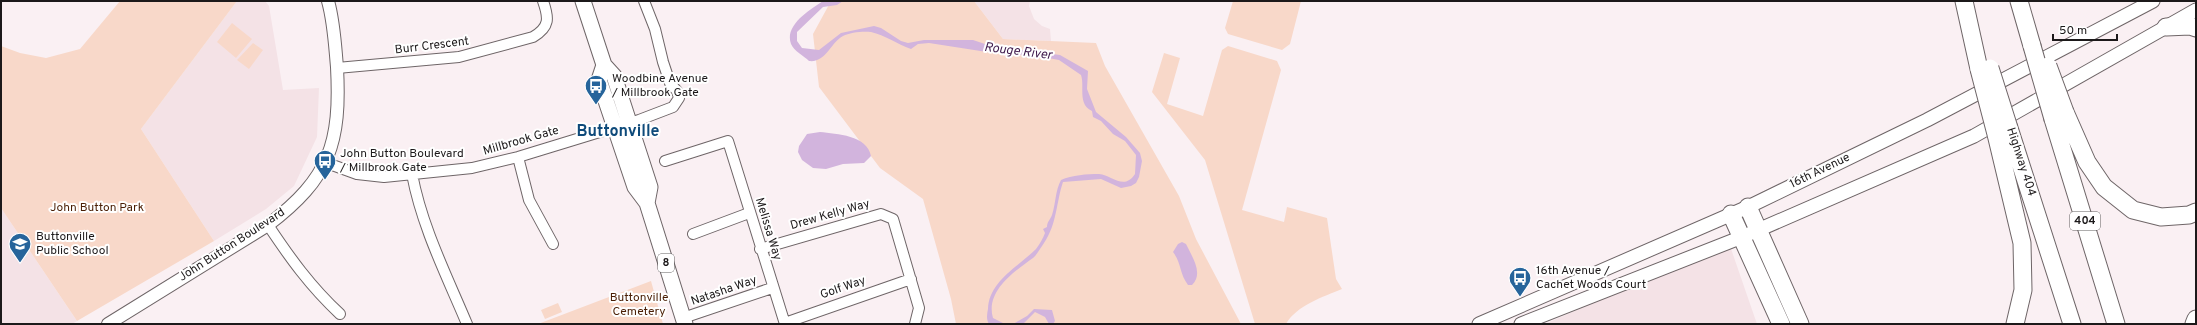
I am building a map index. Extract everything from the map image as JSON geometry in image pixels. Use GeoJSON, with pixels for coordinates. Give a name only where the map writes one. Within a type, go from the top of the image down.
{"type":"FeatureCollection","features":[{"type":"Feature","properties":{"kind":"highway"},"geometry":{"type":"LineString","coordinates":[[1964,1],[2003,131],[2022,243],[2024,290],[2015,324]]}},
{"type":"Feature","properties":{"kind":"highway"},"geometry":{"type":"LineString","coordinates":[[1968,1],[1984,66]]}},
{"type":"Feature","properties":{"kind":"highway"},"geometry":{"type":"LineString","coordinates":[[2021,8],[2036,44],[2059,116],[2104,187],[2133,210],[2160,217],[2189,215],[2196,212]]}},
{"type":"Feature","properties":{"kind":"highway"},"geometry":{"type":"LineString","coordinates":[[2166,27],[2190,26],[2196,28]]}},
{"type":"Feature","properties":{"kind":"highway","name":"404"},"geometry":{"type":"LineString","coordinates":[[2059,116],[2116,324]]}},
{"type":"Feature","properties":{"kind":"highway","name":"Highway 404"},"geometry":{"type":"LineString","coordinates":[[2003,131],[2072,324]]}},
{"type":"Feature","properties":{"kind":"highway"},"geometry":{"type":"LineString","coordinates":[[1748,207],[1800,324]]}},
{"type":"Feature","properties":{"kind":"highway"},"geometry":{"type":"LineString","coordinates":[[1731,214],[1781,324]]}},
{"type":"Feature","properties":{"kind":"highway"},"geometry":{"type":"LineString","coordinates":[[2194,324],[2196,319]]}},
{"type":"Feature","properties":{"kind":"main road","name":"8"},"geometry":{"type":"LineString","coordinates":[[583,1],[604,65],[614,76],[622,125],[650,186],[648,203],[684,321]]}},
{"type":"Feature","properties":{"kind":"main road","name":"16th Avenue"},"geometry":{"type":"LineString","coordinates":[[1487,322],[1748,207],[1927,120],[2153,1]]}},
{"type":"Feature","properties":{"kind":"main road"},"geometry":{"type":"LineString","coordinates":[[1521,324],[1742,237],[1974,136],[2196,10]]}},
{"type":"Feature","properties":{"kind":"street","name":"John Button Boulevard"},"geometry":{"type":"LineString","coordinates":[[108,324],[268,225],[292,207],[306,192],[316,178],[335,136],[339,102],[335,43],[328,1]]}},
{"type":"Feature","properties":{"kind":"street","name":"Burr Crescent"},"geometry":{"type":"LineString","coordinates":[[337,68],[459,57],[533,37],[541,32],[548,20],[544,1]]}},
{"type":"Feature","properties":{"kind":"street","name":"Millbrook Gate"},"geometry":{"type":"LineString","coordinates":[[324,162],[357,174],[384,177],[472,168],[622,125],[673,107],[679,98],[677,91],[670,83],[655,29],[644,1]]}},
{"type":"Feature","properties":{"kind":"street","name":"Melissa Way"},"geometry":{"type":"LineString","coordinates":[[665,162],[728,141],[772,288],[785,323]]}},
{"type":"Feature","properties":{"kind":"street"},"geometry":{"type":"LineString","coordinates":[[518,156],[529,200],[553,244]]}},
{"type":"Feature","properties":{"kind":"street"},"geometry":{"type":"LineString","coordinates":[[412,174],[417,203],[427,233],[467,324]]}},
{"type":"Feature","properties":{"kind":"street"},"geometry":{"type":"LineString","coordinates":[[693,234],[749,213]]}},
{"type":"Feature","properties":{"kind":"street","name":"Drew Kelly Way"},"geometry":{"type":"LineString","coordinates":[[760,249],[881,214],[893,219],[919,308],[915,324]]}},
{"type":"Feature","properties":{"kind":"street"},"geometry":{"type":"LineString","coordinates":[[268,225],[317,293],[340,314]]}},
{"type":"Feature","properties":{"kind":"street","name":"Golf Way"},"geometry":{"type":"LineString","coordinates":[[785,323],[911,278]]}},
{"type":"Feature","properties":{"kind":"street","name":"Natasha Way"},"geometry":{"type":"LineString","coordinates":[[684,321],[772,288]]}},
{"type":"Feature","properties":{"kind":"shaded area"},"geometry":{"type":"Polygon","coordinates":[[[237,1],[265,1],[269,6],[283,90],[319,88],[317,137],[294,186],[266,209],[214,241],[141,129],[237,1]]]}},
{"type":"Feature","properties":{"kind":"shaded area"},"geometry":{"type":"Polygon","coordinates":[[[974,1],[1030,1],[1029,6],[1034,19],[1042,26],[1050,29],[1051,41],[1003,39],[974,1]]]}},
{"type":"Feature","properties":{"kind":"shaded area","name":"Buttonville Public School"},"geometry":{"type":"Polygon","coordinates":[[[1,208],[77,321],[72,324],[1,324],[1,208]]]}},
{"type":"Feature","properties":{"kind":"shaded area"},"geometry":{"type":"Polygon","coordinates":[[[1729,243],[1757,324],[1545,324],[1729,243]]]}},
{"type":"Feature","properties":{"kind":"green space","name":"John Button Park"},"geometry":{"type":"Polygon","coordinates":[[[120,1],[237,1],[141,129],[214,241],[77,321],[1,208],[1,46],[20,53],[46,58],[80,49],[120,1]]]}},
{"type":"Feature","properties":{"kind":"green space"},"geometry":{"type":"Polygon","coordinates":[[[831,1],[974,1],[1003,39],[1096,43],[1105,66],[1179,196],[1196,239],[1241,324],[956,324],[951,299],[923,199],[880,168],[819,87],[813,34],[831,1]]]}},
{"type":"Feature","properties":{"kind":"green space"},"geometry":{"type":"Polygon","coordinates":[[[1233,1],[1301,1],[1290,44],[1282,50],[1228,34],[1225,28],[1233,1]]]}},
{"type":"Feature","properties":{"kind":"green space"},"geometry":{"type":"Polygon","coordinates":[[[232,23],[252,39],[236,58],[217,42],[232,23]]]}},
{"type":"Feature","properties":{"kind":"green space"},"geometry":{"type":"Polygon","coordinates":[[[253,43],[263,50],[249,69],[237,60],[253,43]]]}},
{"type":"Feature","properties":{"kind":"green space"},"geometry":{"type":"Polygon","coordinates":[[[1228,46],[1277,61],[1281,70],[1242,210],[1284,222],[1287,207],[1327,218],[1336,279],[1342,289],[1311,302],[1291,317],[1286,324],[1255,324],[1205,160],[1152,92],[1164,53],[1180,58],[1167,104],[1203,116],[1222,50],[1228,46]]]}},
{"type":"Feature","properties":{"kind":"green space","name":"Buttonville Cemetery"},"geometry":{"type":"Polygon","coordinates":[[[651,281],[663,324],[538,324],[651,281]]]}},
{"type":"Feature","properties":{"kind":"green space"},"geometry":{"type":"Polygon","coordinates":[[[558,303],[562,312],[545,319],[541,310],[558,303]]]}},
{"type":"Feature","properties":{"kind":"water","name":"Rouge River"},"geometry":{"type":"Polygon","coordinates":[[[823,1],[843,1],[837,5],[823,7],[797,32],[797,41],[802,48],[819,50],[841,33],[874,26],[881,28],[901,41],[908,43],[924,40],[973,40],[991,46],[1060,55],[1088,71],[1087,89],[1096,112],[1126,137],[1140,153],[1142,161],[1139,177],[1136,183],[1131,186],[1121,188],[1101,179],[1063,182],[1054,221],[1044,243],[1034,257],[1003,283],[993,299],[993,318],[1005,324],[989,324],[987,320],[993,290],[1006,275],[1036,249],[1040,243],[1045,233],[1043,229],[1047,227],[1052,215],[1061,180],[1080,175],[1099,174],[1122,182],[1127,181],[1135,174],[1136,155],[1125,141],[1113,134],[1101,121],[1093,117],[1092,111],[1087,108],[1083,99],[1081,75],[1059,60],[1043,57],[1029,58],[1015,53],[987,52],[929,43],[918,44],[911,49],[881,35],[865,32],[843,36],[820,59],[809,61],[792,47],[790,37],[791,30],[800,18],[823,1]]]}},
{"type":"Feature","properties":{"kind":"water"},"geometry":{"type":"Polygon","coordinates":[[[820,132],[843,135],[858,140],[864,144],[871,156],[864,163],[843,164],[826,169],[813,168],[802,160],[798,152],[799,146],[807,134],[820,132]]]}},
{"type":"Feature","properties":{"kind":"water"},"geometry":{"type":"Polygon","coordinates":[[[1182,242],[1186,244],[1196,265],[1197,275],[1192,285],[1188,285],[1185,281],[1176,256],[1173,252],[1178,244],[1182,242]]]}},
{"type":"Feature","properties":{"kind":"water"},"geometry":{"type":"Polygon","coordinates":[[[1034,309],[1052,310],[1055,321],[1053,324],[1049,324],[1045,317],[1035,312],[1023,324],[1013,324],[1027,316],[1034,309]]]}},
{"type":"Feature","properties":{"kind":"place","name":"Woodbine Avenue / Millbrook Gate"},"geometry":{"type":"Point","coordinates":[596,106]}},
{"type":"Feature","properties":{"kind":"place","name":"John Button Boulevard / Millbrook Gate"},"geometry":{"type":"Point","coordinates":[325,180]}},
{"type":"Feature","properties":{"kind":"place","name":"Buttonville Public School"},"geometry":{"type":"Point","coordinates":[20,264]}},
{"type":"Feature","properties":{"kind":"place","name":"16th Avenue / Cachet Woods Court"},"geometry":{"type":"Point","coordinates":[1520,298]}},
{"type":"Feature","properties":{"kind":"district","name":"Buttonville"},"geometry":{"type":"Point","coordinates":[618,132]}}]}
